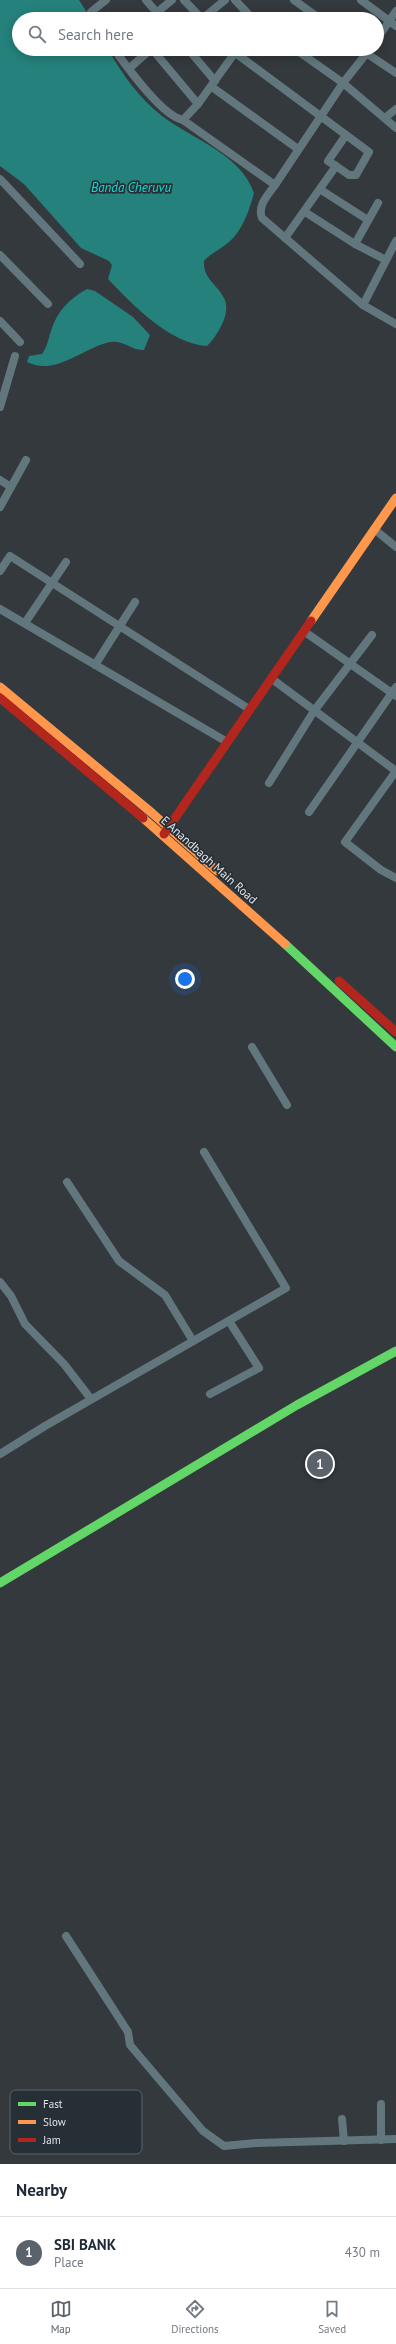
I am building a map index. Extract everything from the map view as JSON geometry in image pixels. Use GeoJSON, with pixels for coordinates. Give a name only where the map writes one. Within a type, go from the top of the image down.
{"type":"FeatureCollection","features":[{"type":"Feature","properties":{"kind":"street"},"geometry":{"type":"LineString","coordinates":[[91,12],[106,0]]}},
{"type":"Feature","properties":{"kind":"street"},"geometry":{"type":"LineString","coordinates":[[146,0],[156,12]]}},
{"type":"Feature","properties":{"kind":"street"},"geometry":{"type":"LineString","coordinates":[[162,12],[172,0]]}},
{"type":"Feature","properties":{"kind":"street"},"geometry":{"type":"LineString","coordinates":[[184,0],[195,12]]}},
{"type":"Feature","properties":{"kind":"street"},"geometry":{"type":"LineString","coordinates":[[210,12],[225,0]]}},
{"type":"Feature","properties":{"kind":"street"},"geometry":{"type":"LineString","coordinates":[[235,0],[246,12]]}},
{"type":"Feature","properties":{"kind":"street"},"geometry":{"type":"LineString","coordinates":[[294,0],[310,12]]}},
{"type":"Feature","properties":{"kind":"street"},"geometry":{"type":"LineString","coordinates":[[361,0],[378,12]]}},
{"type":"Feature","properties":{"kind":"street"},"geometry":{"type":"LineString","coordinates":[[384,32],[393,23],[396,11]]}},
{"type":"Feature","properties":{"kind":"street"},"geometry":{"type":"LineString","coordinates":[[384,17],[393,23]]}},
{"type":"Feature","properties":{"kind":"street"},"geometry":{"type":"LineString","coordinates":[[119,56],[128,69],[168,114],[183,120],[275,185]]}},
{"type":"Feature","properties":{"kind":"street"},"geometry":{"type":"LineString","coordinates":[[133,65],[143,56]]}},
{"type":"Feature","properties":{"kind":"street"},"geometry":{"type":"LineString","coordinates":[[157,56],[198,104]]}},
{"type":"Feature","properties":{"kind":"street"},"geometry":{"type":"LineString","coordinates":[[193,56],[214,84],[298,149]]}},
{"type":"Feature","properties":{"kind":"street"},"geometry":{"type":"LineString","coordinates":[[183,120],[214,84],[230,56]]}},
{"type":"Feature","properties":{"kind":"street"},"geometry":{"type":"LineString","coordinates":[[237,56],[367,150],[368,156],[356,175],[353,176],[328,161],[346,135]]}},
{"type":"Feature","properties":{"kind":"street"},"geometry":{"type":"LineString","coordinates":[[305,56],[343,83],[386,117],[396,128]]}},
{"type":"Feature","properties":{"kind":"street"},"geometry":{"type":"LineString","coordinates":[[362,56],[262,204],[260,213],[262,218],[363,305],[395,321]]}},
{"type":"Feature","properties":{"kind":"street"},"geometry":{"type":"LineString","coordinates":[[373,56],[396,73]]}},
{"type":"Feature","properties":{"kind":"street"},"geometry":{"type":"LineString","coordinates":[[386,117],[396,109]]}},
{"type":"Feature","properties":{"kind":"street"},"geometry":{"type":"LineString","coordinates":[[285,238],[321,190],[336,166]]}},
{"type":"Feature","properties":{"kind":"street"},"geometry":{"type":"LineString","coordinates":[[0,179],[80,264]]}},
{"type":"Feature","properties":{"kind":"street"},"geometry":{"type":"LineString","coordinates":[[321,190],[368,220]]}},
{"type":"Feature","properties":{"kind":"street"},"geometry":{"type":"LineString","coordinates":[[355,244],[378,203]]}},
{"type":"Feature","properties":{"kind":"street"},"geometry":{"type":"LineString","coordinates":[[305,212],[355,244],[386,260]]}},
{"type":"Feature","properties":{"kind":"street"},"geometry":{"type":"LineString","coordinates":[[363,305],[396,241]]}},
{"type":"Feature","properties":{"kind":"street"},"geometry":{"type":"LineString","coordinates":[[0,255],[48,304]]}},
{"type":"Feature","properties":{"kind":"street"},"geometry":{"type":"LineString","coordinates":[[0,321],[20,342]]}},
{"type":"Feature","properties":{"kind":"street"},"geometry":{"type":"LineString","coordinates":[[0,407],[15,356]]}},
{"type":"Feature","properties":{"kind":"street"},"geometry":{"type":"LineString","coordinates":[[0,507],[26,460]]}},
{"type":"Feature","properties":{"kind":"street"},"geometry":{"type":"LineString","coordinates":[[0,480],[11,487]]}},
{"type":"Feature","properties":{"kind":"street"},"geometry":{"type":"LineString","coordinates":[[167,832],[249,709],[305,632],[396,498]]}},
{"type":"Feature","properties":{"kind":"street"},"geometry":{"type":"LineString","coordinates":[[374,529],[396,547]]}},
{"type":"Feature","properties":{"kind":"street"},"geometry":{"type":"LineString","coordinates":[[0,571],[10,556],[249,709]]}},
{"type":"Feature","properties":{"kind":"street"},"geometry":{"type":"LineString","coordinates":[[25,623],[66,562]]}},
{"type":"Feature","properties":{"kind":"street"},"geometry":{"type":"LineString","coordinates":[[95,665],[135,602]]}},
{"type":"Feature","properties":{"kind":"street"},"geometry":{"type":"LineString","coordinates":[[0,609],[227,742]]}},
{"type":"Feature","properties":{"kind":"street"},"geometry":{"type":"LineString","coordinates":[[305,632],[394,692],[356,742],[309,812]]}},
{"type":"Feature","properties":{"kind":"street"},"geometry":{"type":"LineString","coordinates":[[269,783],[314,711],[372,635]]}},
{"type":"Feature","properties":{"kind":"street"},"geometry":{"type":"LineString","coordinates":[[272,679],[396,771],[345,842],[381,870],[396,878]]}},
{"type":"Feature","properties":{"kind":"street","name":"E Anandbagh Main Road"},"geometry":{"type":"LineString","coordinates":[[0,687],[64,738],[342,994],[396,1047]]}},
{"type":"Feature","properties":{"kind":"street","name":"E Anandbagh Main Road"},"geometry":{"type":"LineString","coordinates":[[0,698],[54,739],[167,832],[396,1032]]}},
{"type":"Feature","properties":{"kind":"street"},"geometry":{"type":"LineString","coordinates":[[252,1047],[287,1105]]}},
{"type":"Feature","properties":{"kind":"street"},"geometry":{"type":"LineString","coordinates":[[0,1454],[91,1399],[286,1288],[204,1152]]}},
{"type":"Feature","properties":{"kind":"street"},"geometry":{"type":"LineString","coordinates":[[67,1182],[119,1261],[166,1295],[193,1341]]}},
{"type":"Feature","properties":{"kind":"street"},"geometry":{"type":"LineString","coordinates":[[0,1282],[12,1296],[25,1324],[64,1364],[91,1399]]}},
{"type":"Feature","properties":{"kind":"street"},"geometry":{"type":"LineString","coordinates":[[210,1394],[259,1368],[229,1321]]}},
{"type":"Feature","properties":{"kind":"street"},"geometry":{"type":"LineString","coordinates":[[0,1583],[115,1508],[396,1342]]}},
{"type":"Feature","properties":{"kind":"street"},"geometry":{"type":"LineString","coordinates":[[0,1573],[297,1405],[396,1351]]}},
{"type":"Feature","properties":{"kind":"street"},"geometry":{"type":"LineString","coordinates":[[66,1936],[128,2032],[130,2045],[203,2131],[224,2146],[257,2143],[396,2140]]}},
{"type":"Feature","properties":{"kind":"street"},"geometry":{"type":"LineString","coordinates":[[381,2104],[381,2140]]}},
{"type":"Feature","properties":{"kind":"street"},"geometry":{"type":"LineString","coordinates":[[342,2119],[344,2141]]}},
{"type":"Feature","properties":{"kind":"water","name":"Banda Cheruvu"},"geometry":{"type":"Polygon","coordinates":[[[0,0],[79,0],[87,12],[12,12],[12,56],[112,56],[132,85],[154,109],[162,116],[214,148],[227,158],[248,179],[254,193],[248,213],[238,232],[229,242],[204,261],[204,267],[208,277],[221,293],[226,304],[225,317],[222,324],[207,346],[193,344],[179,338],[153,322],[108,279],[112,265],[109,261],[81,248],[24,184],[0,166],[0,0]]]}},
{"type":"Feature","properties":{"kind":"water"},"geometry":{"type":"Polygon","coordinates":[[[87,289],[95,291],[133,317],[150,335],[144,350],[135,349],[122,343],[112,342],[97,346],[57,364],[47,366],[27,362],[29,356],[42,354],[57,317],[64,306],[87,289]]]}},
{"type":"Feature","properties":{"kind":"traffic: fast"},"geometry":{"type":"LineString","coordinates":[[285,944],[396,1047]]}},
{"type":"Feature","properties":{"kind":"traffic: fast"},"geometry":{"type":"LineString","coordinates":[[0,1583],[297,1405],[396,1351]]}},
{"type":"Feature","properties":{"kind":"traffic: slow"},"geometry":{"type":"LineString","coordinates":[[311,621],[396,498]]}},
{"type":"Feature","properties":{"kind":"traffic: slow"},"geometry":{"type":"LineString","coordinates":[[0,687],[152,813],[217,871]]}},
{"type":"Feature","properties":{"kind":"traffic: slow"},"geometry":{"type":"LineString","coordinates":[[143,818],[285,944]]}},
{"type":"Feature","properties":{"kind":"traffic: jam"},"geometry":{"type":"LineString","coordinates":[[164,834],[311,621]]}},
{"type":"Feature","properties":{"kind":"traffic: jam"},"geometry":{"type":"LineString","coordinates":[[0,698],[143,818]]}},
{"type":"Feature","properties":{"kind":"traffic: jam"},"geometry":{"type":"LineString","coordinates":[[339,981],[396,1032]]}},
{"type":"Feature","properties":{"kind":"place","name":"SBI BANK"},"geometry":{"type":"Point","coordinates":[320,1464]}}]}
